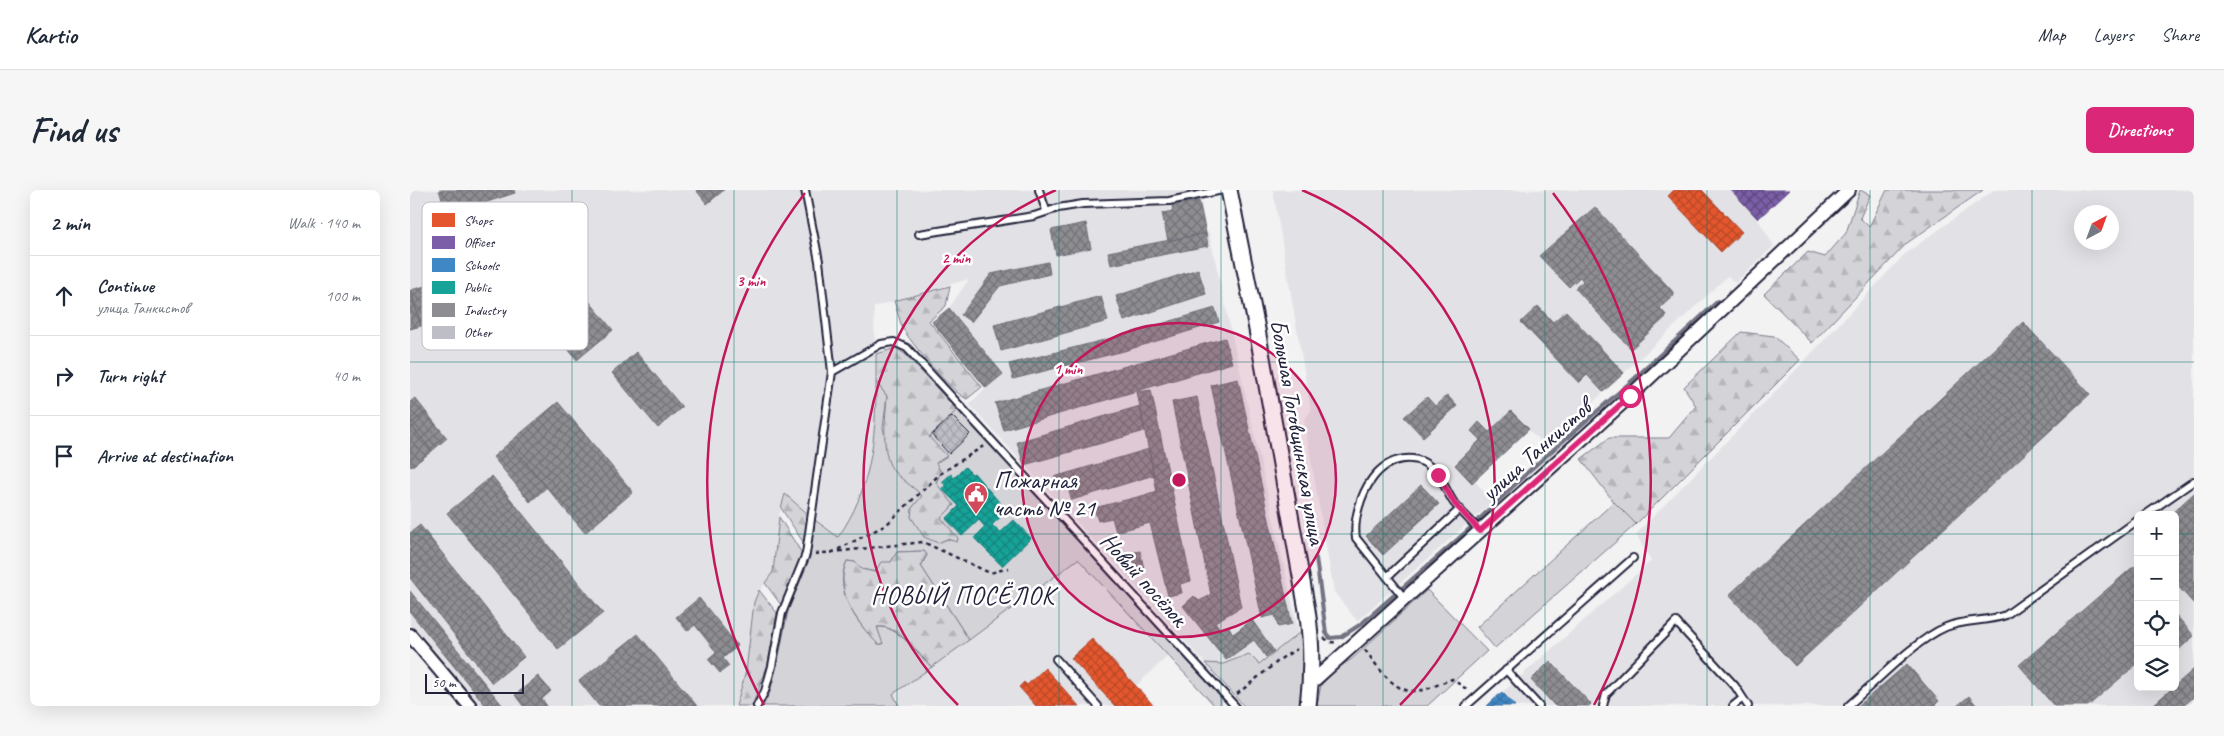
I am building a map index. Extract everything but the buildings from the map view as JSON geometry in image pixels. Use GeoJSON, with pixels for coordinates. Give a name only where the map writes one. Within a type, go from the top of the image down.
{"type":"FeatureCollection","features":[{"type":"Feature","properties":{"kind":"street","name":"Большая Тоговщинская улица"},"geometry":{"type":"LineString","coordinates":[[1230,190],[1256,324],[1311,634],[1311,683]]}},
{"type":"Feature","properties":{"kind":"street","name":"улица Танкистов"},"geometry":{"type":"LineString","coordinates":[[1311,683],[1623,402],[1849,190]]}},
{"type":"Feature","properties":{"kind":"street"},"geometry":{"type":"LineString","coordinates":[[410,635],[470,706]]}},
{"type":"Feature","properties":{"kind":"street"},"geometry":{"type":"LineString","coordinates":[[1308,706],[1311,683]]}},
{"type":"Feature","properties":{"kind":"lane"},"geometry":{"type":"LineString","coordinates":[[757,706],[765,691],[772,666],[782,613],[806,554],[832,372],[819,261],[805,190]]}},
{"type":"Feature","properties":{"kind":"lane"},"geometry":{"type":"LineString","coordinates":[[1039,190],[1046,210]]}},
{"type":"Feature","properties":{"kind":"lane"},"geometry":{"type":"LineString","coordinates":[[919,234],[1034,216],[1046,210],[1083,204],[1169,201],[1223,190]]}},
{"type":"Feature","properties":{"kind":"lane","name":"Новый посёлок"},"geometry":{"type":"LineString","coordinates":[[832,372],[881,344],[894,342],[907,348],[1233,706]]}},
{"type":"Feature","properties":{"kind":"lane"},"geometry":{"type":"LineString","coordinates":[[1405,599],[1359,544],[1355,533],[1362,498],[1370,482],[1380,470],[1403,458],[1422,460],[1438,475],[1460,509],[1480,531]]}},
{"type":"Feature","properties":{"kind":"lane"},"geometry":{"type":"LineString","coordinates":[[2151,511],[2194,481]]}},
{"type":"Feature","properties":{"kind":"lane"},"geometry":{"type":"LineString","coordinates":[[1387,577],[1460,509]]}},
{"type":"Feature","properties":{"kind":"lane"},"geometry":{"type":"LineString","coordinates":[[1848,706],[1917,646],[1944,627],[1959,622],[1991,621],[2006,615],[2134,523]]}},
{"type":"Feature","properties":{"kind":"lane"},"geometry":{"type":"LineString","coordinates":[[1466,706],[1633,558]]}},
{"type":"Feature","properties":{"kind":"lane"},"geometry":{"type":"LineString","coordinates":[[1604,706],[1606,694],[1676,622],[1735,686],[1748,706]]}},
{"type":"Feature","properties":{"kind":"lane"},"geometry":{"type":"LineString","coordinates":[[1056,659],[1098,706]]}},
{"type":"Feature","properties":{"kind":"lane"},"geometry":{"type":"LineString","coordinates":[[1506,670],[1539,706]]}},
{"type":"Feature","properties":{"kind":"lane"},"geometry":{"type":"LineString","coordinates":[[1733,706],[1743,698]]}},
{"type":"Feature","properties":{"kind":"path"},"geometry":{"type":"LineString","coordinates":[[828,555],[886,525],[940,474],[992,440]]}},
{"type":"Feature","properties":{"kind":"path"},"geometry":{"type":"LineString","coordinates":[[806,554],[828,555],[923,542],[990,573],[1009,568]]}},
{"type":"Feature","properties":{"kind":"shaded area"},"geometry":{"type":"Polygon","coordinates":[[[410,190],[1199,190],[1206,233],[1209,233],[1299,633],[1259,664],[1249,654],[1223,664],[1205,663],[969,404],[986,388],[932,322],[949,308],[969,279],[874,307],[876,416],[867,478],[853,516],[838,537],[784,495],[780,511],[773,572],[770,579],[757,593],[754,602],[746,671],[736,706],[476,706],[410,627],[410,190]]]}},
{"type":"Feature","properties":{"kind":"shaded area"},"geometry":{"type":"Polygon","coordinates":[[[1273,190],[1789,190],[1758,219],[1774,246],[1735,283],[1728,276],[1546,446],[1528,430],[1475,481],[1492,501],[1490,504],[1357,621],[1334,592],[1304,420],[1311,411],[1273,190]]]}},
{"type":"Feature","properties":{"kind":"shaded area"},"geometry":{"type":"Polygon","coordinates":[[[1994,190],[2194,190],[2194,706],[1487,706],[1651,561],[1636,534],[1777,390],[1905,254],[1994,190]]]}},
{"type":"Feature","properties":{"kind":"shaded area"},"geometry":{"type":"Polygon","coordinates":[[[1078,559],[1169,655],[1136,686],[1154,706],[899,706],[892,694],[1078,559]]]}},
{"type":"Feature","properties":{"kind":"green space"},"geometry":{"type":"Polygon","coordinates":[[[1860,190],[1870,195],[1860,218],[1869,227],[1887,190],[1983,190],[1907,243],[1812,343],[1764,294],[1808,252],[1825,257],[1846,233],[1860,190]]]}},
{"type":"Feature","properties":{"kind":"green space"},"geometry":{"type":"Polygon","coordinates":[[[950,286],[946,306],[929,321],[982,387],[967,399],[942,378],[913,344],[902,327],[894,301],[950,286]]]}},
{"type":"Feature","properties":{"kind":"green space"},"geometry":{"type":"Polygon","coordinates":[[[1741,332],[1774,336],[1800,360],[1636,524],[1614,502],[1581,459],[1609,438],[1669,438],[1696,406],[1684,387],[1741,332]]]}},
{"type":"Feature","properties":{"kind":"green space"},"geometry":{"type":"Polygon","coordinates":[[[896,348],[905,354],[957,410],[929,437],[947,456],[936,463],[941,472],[936,483],[954,505],[941,518],[958,538],[957,542],[947,539],[938,543],[924,537],[911,517],[912,508],[922,496],[893,470],[886,454],[887,396],[876,382],[876,354],[896,348]]]}},
{"type":"Feature","properties":{"kind":"green space"},"geometry":{"type":"Polygon","coordinates":[[[876,382],[887,396],[883,428],[893,469],[923,496],[912,508],[938,543],[947,539],[957,541],[941,518],[936,483],[936,463],[929,437],[957,410],[1216,692],[1221,698],[1221,706],[1215,706],[1078,559],[969,640],[921,566],[927,555],[924,551],[897,552],[891,562],[876,572],[861,569],[855,562],[847,561],[843,572],[843,584],[849,606],[870,636],[878,644],[882,644],[877,627],[893,631],[907,641],[932,667],[893,694],[899,706],[763,706],[770,692],[777,666],[788,611],[809,560],[815,520],[838,537],[858,501],[865,483],[873,444],[876,382]]]}},
{"type":"Feature","properties":{"kind":"green space"},"geometry":{"type":"Polygon","coordinates":[[[785,494],[808,514],[805,545],[781,508],[785,494]]]}},
{"type":"Feature","properties":{"kind":"green space"},"geometry":{"type":"Polygon","coordinates":[[[1614,502],[1636,524],[1495,648],[1477,627],[1614,502]]]}},
{"type":"Feature","properties":{"kind":"green space"},"geometry":{"type":"Polygon","coordinates":[[[779,517],[803,555],[781,605],[765,583],[773,572],[779,517]]]}},
{"type":"Feature","properties":{"kind":"green space"},"geometry":{"type":"Polygon","coordinates":[[[924,551],[927,555],[921,566],[969,640],[932,667],[907,641],[893,630],[877,627],[883,644],[878,644],[863,627],[850,607],[845,596],[843,584],[843,573],[847,561],[855,562],[861,569],[875,572],[881,562],[891,562],[897,552],[924,551]]]}},
{"type":"Feature","properties":{"kind":"green space"},"geometry":{"type":"Polygon","coordinates":[[[759,590],[777,613],[768,664],[752,706],[736,706],[746,671],[754,602],[759,590]]]}},
{"type":"Feature","properties":{"kind":"green space"},"geometry":{"type":"Polygon","coordinates":[[[1427,590],[1487,651],[1427,706],[1317,706],[1321,685],[1334,670],[1352,659],[1427,590]]]}},
{"type":"Feature","properties":{"kind":"green space"},"geometry":{"type":"Polygon","coordinates":[[[1299,633],[1306,633],[1307,652],[1301,706],[1244,706],[1205,663],[1223,664],[1249,654],[1259,664],[1299,633]]]}},
{"type":"Feature","properties":{"kind":"waterway"},"geometry":{"type":"LineString","coordinates":[[1316,558],[1326,633],[1330,638],[1341,637],[1361,624],[1466,532],[1530,470],[1634,379],[1718,301]]}},
{"type":"Feature","properties":{"kind":"place","name":"Пожарная часть № 21"},"geometry":{"type":"Point","coordinates":[976,515]}},
{"type":"Feature","properties":{"kind":"district","name":"НОВЫЙ ПОСЁЛОК"},"geometry":{"type":"Point","coordinates":[963,596]}},
{"type":"Feature","properties":{"kind":"route"},"geometry":{"type":"LineString","coordinates":[[1438,475],[1455,504],[1480,531],[1630,396]]}}]}
